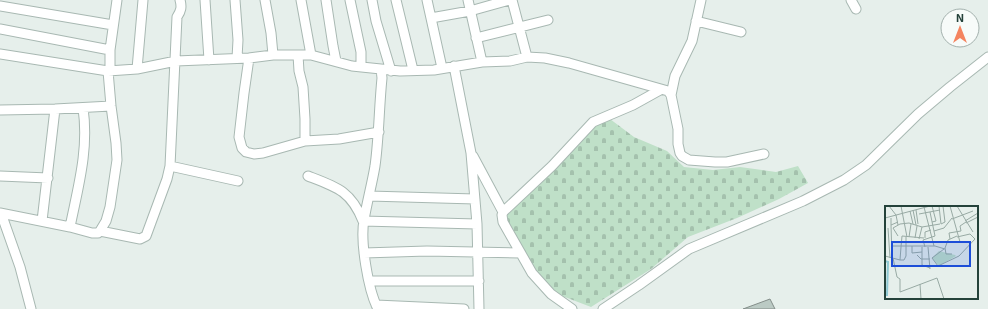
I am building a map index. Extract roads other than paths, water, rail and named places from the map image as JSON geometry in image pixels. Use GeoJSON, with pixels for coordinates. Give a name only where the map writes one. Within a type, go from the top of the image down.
{"type":"FeatureCollection","features":[{"type":"Feature","properties":{"kind":"street"},"geometry":{"type":"LineString","coordinates":[[100,231],[106,221],[110,207],[117,160],[109,70],[116,0]]}},
{"type":"Feature","properties":{"kind":"street"},"geometry":{"type":"LineString","coordinates":[[138,69],[143,0]]}},
{"type":"Feature","properties":{"kind":"street"},"geometry":{"type":"LineString","coordinates":[[1,213],[92,233],[98,233],[100,231],[140,239],[146,236],[168,179],[170,166],[177,17],[182,6],[180,0]]}},
{"type":"Feature","properties":{"kind":"street"},"geometry":{"type":"LineString","coordinates":[[205,0],[209,60]]}},
{"type":"Feature","properties":{"kind":"street"},"geometry":{"type":"LineString","coordinates":[[235,0],[238,40],[237,58]]}},
{"type":"Feature","properties":{"kind":"street"},"geometry":{"type":"LineString","coordinates":[[265,0],[273,54]]}},
{"type":"Feature","properties":{"kind":"street"},"geometry":{"type":"LineString","coordinates":[[301,0],[311,55]]}},
{"type":"Feature","properties":{"kind":"street"},"geometry":{"type":"LineString","coordinates":[[326,0],[336,61]]}},
{"type":"Feature","properties":{"kind":"street"},"geometry":{"type":"LineString","coordinates":[[350,0],[361,52],[361,66]]}},
{"type":"Feature","properties":{"kind":"street"},"geometry":{"type":"LineString","coordinates":[[372,0],[376,21],[391,71]]}},
{"type":"Feature","properties":{"kind":"street"},"geometry":{"type":"LineString","coordinates":[[396,0],[413,70]]}},
{"type":"Feature","properties":{"kind":"street"},"geometry":{"type":"LineString","coordinates":[[428,0],[442,68]]}},
{"type":"Feature","properties":{"kind":"street"},"geometry":{"type":"LineString","coordinates":[[468,0],[482,62]]}},
{"type":"Feature","properties":{"kind":"street"},"geometry":{"type":"LineString","coordinates":[[431,18],[470,11],[510,0],[527,57]]}},
{"type":"Feature","properties":{"kind":"street"},"geometry":{"type":"LineString","coordinates":[[701,0],[692,41],[675,76],[672,95],[678,129],[679,148],[685,158],[694,161],[727,162],[764,154]]}},
{"type":"Feature","properties":{"kind":"street"},"geometry":{"type":"LineString","coordinates":[[852,0],[856,9]]}},
{"type":"Feature","properties":{"kind":"street"},"geometry":{"type":"LineString","coordinates":[[0,6],[113,25]]}},
{"type":"Feature","properties":{"kind":"street"},"geometry":{"type":"LineString","coordinates":[[476,38],[548,20]]}},
{"type":"Feature","properties":{"kind":"street"},"geometry":{"type":"LineString","coordinates":[[696,22],[741,32]]}},
{"type":"Feature","properties":{"kind":"street"},"geometry":{"type":"LineString","coordinates":[[0,29],[110,50]]}},
{"type":"Feature","properties":{"kind":"street"},"geometry":{"type":"LineString","coordinates":[[0,54],[109,70],[138,69],[176,61],[249,58],[273,54],[311,55],[352,66],[391,71],[409,71],[482,62],[510,61],[527,57],[544,58],[569,63],[660,90],[668,91],[672,95]]}},
{"type":"Feature","properties":{"kind":"street"},"geometry":{"type":"LineString","coordinates":[[298,55],[299,71],[303,87],[305,141]]}},
{"type":"Feature","properties":{"kind":"street"},"geometry":{"type":"LineString","coordinates":[[603,309],[639,286],[689,249],[803,201],[844,180],[866,165],[928,105],[988,57]]}},
{"type":"Feature","properties":{"kind":"street"},"geometry":{"type":"LineString","coordinates":[[249,58],[239,130],[242,148],[246,152],[254,154],[286,148],[305,141],[379,132]]}},
{"type":"Feature","properties":{"kind":"street"},"geometry":{"type":"LineString","coordinates":[[454,66],[471,153],[477,224],[479,309]]}},
{"type":"Feature","properties":{"kind":"street"},"geometry":{"type":"LineString","coordinates":[[381,69],[382,78],[379,132],[375,167],[363,221],[364,252],[369,281],[377,307],[464,309]]}},
{"type":"Feature","properties":{"kind":"street"},"geometry":{"type":"LineString","coordinates":[[503,212],[552,166],[593,122],[633,105],[660,90]]}},
{"type":"Feature","properties":{"kind":"street"},"geometry":{"type":"LineString","coordinates":[[0,110],[111,106]]}},
{"type":"Feature","properties":{"kind":"street"},"geometry":{"type":"LineString","coordinates":[[70,227],[86,141],[83,108]]}},
{"type":"Feature","properties":{"kind":"street"},"geometry":{"type":"LineString","coordinates":[[42,221],[55,109]]}},
{"type":"Feature","properties":{"kind":"street"},"geometry":{"type":"LineString","coordinates":[[471,153],[503,212],[503,222],[532,273],[552,294],[572,309]]}},
{"type":"Feature","properties":{"kind":"street"},"geometry":{"type":"LineString","coordinates":[[170,166],[238,181]]}},
{"type":"Feature","properties":{"kind":"street"},"geometry":{"type":"LineString","coordinates":[[0,176],[48,178]]}},
{"type":"Feature","properties":{"kind":"street"},"geometry":{"type":"LineString","coordinates":[[308,176],[347,194],[355,203],[363,221]]}},
{"type":"Feature","properties":{"kind":"street"},"geometry":{"type":"LineString","coordinates":[[369,196],[475,199]]}},
{"type":"Feature","properties":{"kind":"street"},"geometry":{"type":"LineString","coordinates":[[1,213],[20,267],[31,309]]}},
{"type":"Feature","properties":{"kind":"street"},"geometry":{"type":"LineString","coordinates":[[363,221],[477,224]]}},
{"type":"Feature","properties":{"kind":"street"},"geometry":{"type":"LineString","coordinates":[[364,252],[520,252]]}},
{"type":"Feature","properties":{"kind":"street"},"geometry":{"type":"LineString","coordinates":[[369,281],[479,281]]}}]}
